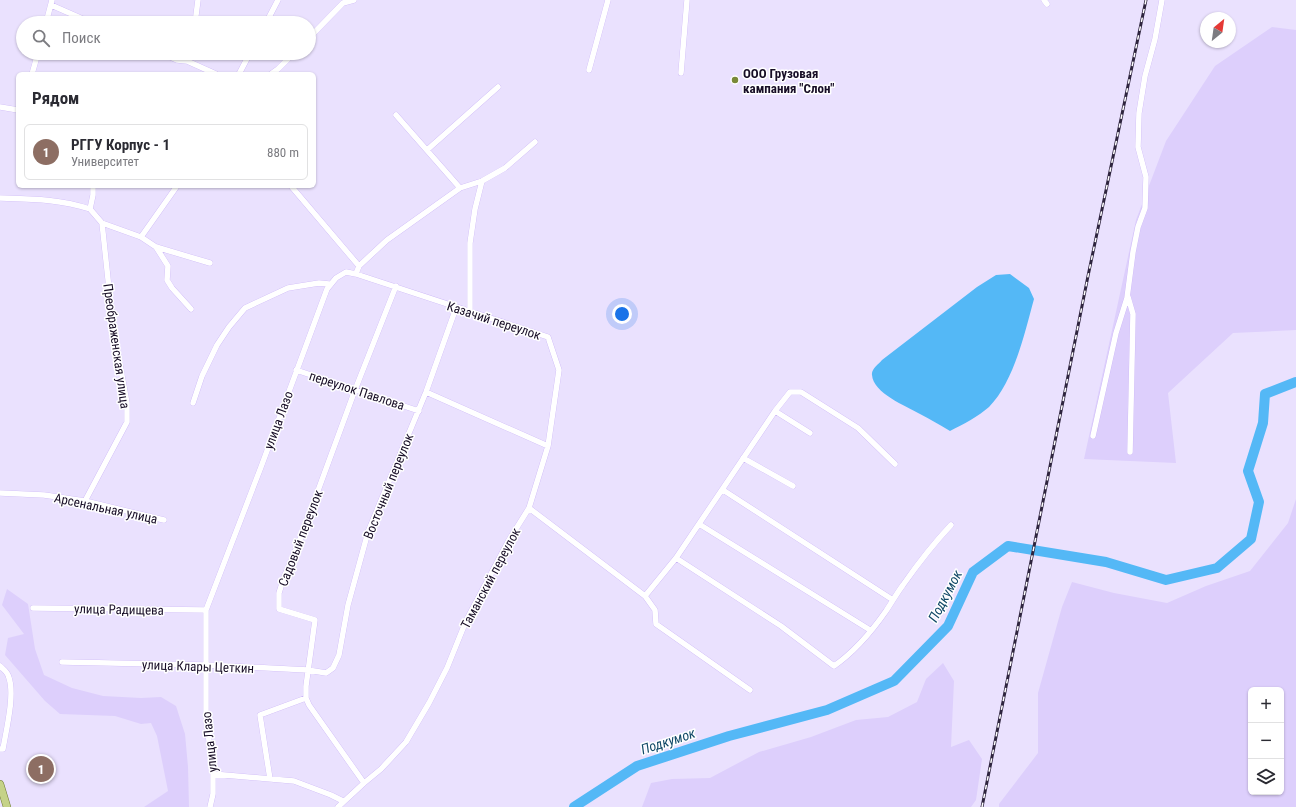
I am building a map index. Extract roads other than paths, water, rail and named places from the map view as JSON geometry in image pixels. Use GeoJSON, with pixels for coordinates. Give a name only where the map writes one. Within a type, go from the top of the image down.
{"type":"FeatureCollection","features":[{"type":"Feature","properties":{"kind":"main road"},"geometry":{"type":"LineString","coordinates":[[0,784],[7,807]]}},
{"type":"Feature","properties":{"kind":"street"},"geometry":{"type":"LineString","coordinates":[[196,16],[198,0]]}},
{"type":"Feature","properties":{"kind":"street"},"geometry":{"type":"LineString","coordinates":[[270,16],[278,0]]}},
{"type":"Feature","properties":{"kind":"street"},"geometry":{"type":"LineString","coordinates":[[316,31],[343,3],[354,0]]}},
{"type":"Feature","properties":{"kind":"street"},"geometry":{"type":"LineString","coordinates":[[589,70],[608,0]]}},
{"type":"Feature","properties":{"kind":"street"},"geometry":{"type":"LineString","coordinates":[[681,73],[687,0]]}},
{"type":"Feature","properties":{"kind":"street"},"geometry":{"type":"LineString","coordinates":[[1093,436],[1116,333],[1128,296],[1132,252],[1138,227],[1146,208],[1146,177],[1138,147],[1139,113],[1145,76],[1156,39],[1162,0]]}},
{"type":"Feature","properties":{"kind":"street"},"geometry":{"type":"LineString","coordinates":[[48,16],[52,2],[79,16]]}},
{"type":"Feature","properties":{"kind":"street"},"geometry":{"type":"LineString","coordinates":[[33,72],[36,60]]}},
{"type":"Feature","properties":{"kind":"street"},"geometry":{"type":"LineString","coordinates":[[177,60],[187,61],[212,72]]}},
{"type":"Feature","properties":{"kind":"street"},"geometry":{"type":"LineString","coordinates":[[240,72],[246,60]]}},
{"type":"Feature","properties":{"kind":"street"},"geometry":{"type":"LineString","coordinates":[[274,72],[287,60]]}},
{"type":"Feature","properties":{"kind":"street"},"geometry":{"type":"LineString","coordinates":[[427,150],[498,87]]}},
{"type":"Feature","properties":{"kind":"street"},"geometry":{"type":"LineString","coordinates":[[0,107],[16,110]]}},
{"type":"Feature","properties":{"kind":"street"},"geometry":{"type":"LineString","coordinates":[[396,115],[460,188]]}},
{"type":"Feature","properties":{"kind":"street"},"geometry":{"type":"LineString","coordinates":[[193,403],[202,376],[217,345],[229,327],[245,308],[288,288],[319,283],[329,284],[346,272],[356,274],[359,266],[388,240],[460,188],[482,181],[505,168],[534,142]]}},
{"type":"Feature","properties":{"kind":"street"},"geometry":{"type":"LineString","coordinates":[[470,312],[470,243],[475,209],[482,181]]}},
{"type":"Feature","properties":{"kind":"street"},"geometry":{"type":"LineString","coordinates":[[90,209],[93,188]]}},
{"type":"Feature","properties":{"kind":"street"},"geometry":{"type":"LineString","coordinates":[[141,237],[175,188]]}},
{"type":"Feature","properties":{"kind":"street"},"geometry":{"type":"LineString","coordinates":[[294,188],[359,266]]}},
{"type":"Feature","properties":{"kind":"street"},"geometry":{"type":"LineString","coordinates":[[0,198],[64,202],[90,209],[102,223],[141,237],[156,247],[210,263]]}},
{"type":"Feature","properties":{"kind":"street","name":"Преображенская улица"},"geometry":{"type":"LineString","coordinates":[[85,501],[127,422],[127,403],[113,326],[102,223]]}},
{"type":"Feature","properties":{"kind":"street"},"geometry":{"type":"LineString","coordinates":[[156,247],[168,266],[167,280],[172,288],[191,309]]}},
{"type":"Feature","properties":{"kind":"street","name":"Казачий переулок"},"geometry":{"type":"LineString","coordinates":[[356,274],[548,337],[559,370],[548,446]]}},
{"type":"Feature","properties":{"kind":"street","name":"улица Лазо"},"geometry":{"type":"LineString","coordinates":[[210,807],[213,794],[213,774],[206,716],[206,610],[261,467],[323,296],[329,284]]}},
{"type":"Feature","properties":{"kind":"street","name":"Садовый переулок"},"geometry":{"type":"LineString","coordinates":[[306,698],[308,670],[315,620],[279,609],[279,593],[355,390],[396,286]]}},
{"type":"Feature","properties":{"kind":"street"},"geometry":{"type":"LineString","coordinates":[[1128,296],[1133,314],[1130,452]]}},
{"type":"Feature","properties":{"kind":"street","name":"Восточный переулок"},"geometry":{"type":"LineString","coordinates":[[333,668],[339,655],[348,605],[368,532],[426,392],[456,308]]}},
{"type":"Feature","properties":{"kind":"street","name":"переулок Павлова"},"geometry":{"type":"LineString","coordinates":[[296,370],[418,410]]}},
{"type":"Feature","properties":{"kind":"street"},"geometry":{"type":"LineString","coordinates":[[426,392],[548,446]]}},
{"type":"Feature","properties":{"kind":"street"},"geometry":{"type":"LineString","coordinates":[[645,596],[676,558],[775,411],[790,392],[801,392],[858,428],[895,464]]}},
{"type":"Feature","properties":{"kind":"street"},"geometry":{"type":"LineString","coordinates":[[775,411],[810,433]]}},
{"type":"Feature","properties":{"kind":"street","name":"Таманский переулок"},"geometry":{"type":"LineString","coordinates":[[338,807],[381,769],[406,742],[430,703],[447,668],[466,621],[509,540],[529,508],[548,446]]}},
{"type":"Feature","properties":{"kind":"street"},"geometry":{"type":"LineString","coordinates":[[744,458],[793,486]]}},
{"type":"Feature","properties":{"kind":"street"},"geometry":{"type":"LineString","coordinates":[[723,490],[893,600]]}},
{"type":"Feature","properties":{"kind":"street","name":"Арсенальная улица"},"geometry":{"type":"LineString","coordinates":[[0,493],[44,495],[85,501],[164,520]]}},
{"type":"Feature","properties":{"kind":"street"},"geometry":{"type":"LineString","coordinates":[[529,508],[645,596],[655,610],[656,624],[750,690]]}},
{"type":"Feature","properties":{"kind":"street"},"geometry":{"type":"LineString","coordinates":[[699,524],[870,630]]}},
{"type":"Feature","properties":{"kind":"street"},"geometry":{"type":"LineString","coordinates":[[676,558],[781,626],[834,666],[845,658],[886,611],[903,585],[952,525]]}},
{"type":"Feature","properties":{"kind":"street","name":"улица Радищева"},"geometry":{"type":"LineString","coordinates":[[33,608],[206,610]]}},
{"type":"Feature","properties":{"kind":"street","name":"улица Клары Цеткин"},"geometry":{"type":"LineString","coordinates":[[62,662],[206,665],[308,670],[326,673],[333,668]]}},
{"type":"Feature","properties":{"kind":"street"},"geometry":{"type":"LineString","coordinates":[[0,666],[7,672],[10,679],[9,714],[3,749],[0,749]]}},
{"type":"Feature","properties":{"kind":"street"},"geometry":{"type":"LineString","coordinates":[[270,779],[260,715],[306,698],[309,706],[364,783]]}},
{"type":"Feature","properties":{"kind":"street"},"geometry":{"type":"LineString","coordinates":[[213,774],[294,781],[331,795],[343,802]]}},
{"type":"Feature","properties":{"kind":"water"},"geometry":{"type":"Polygon","coordinates":[[[1010,274],[1029,288],[1034,299],[1018,356],[1012,371],[998,397],[989,407],[950,431],[899,403],[878,388],[874,382],[872,373],[882,360],[977,287],[996,275],[1010,274]]]}},
{"type":"Feature","properties":{"kind":"waterway","name":"Подкумок"},"geometry":{"type":"LineString","coordinates":[[574,807],[637,766],[729,736],[827,710],[894,681],[948,626],[973,572],[1008,546],[1106,562],[1166,580],[1217,568],[1251,539],[1259,502],[1248,471],[1263,423],[1265,394],[1296,382]]}},
{"type":"Feature","properties":{"kind":"railway"},"geometry":{"type":"LineString","coordinates":[[982,807],[1088,276],[1146,0]]}},
{"type":"Feature","properties":{"kind":"place","name":"ООО Грузовая кампания \"Слон\""},"geometry":{"type":"Point","coordinates":[735,80]}},
{"type":"Feature","properties":{"kind":"place","name":"РГГУ Корпус - 1"},"geometry":{"type":"Point","coordinates":[41,769]}}]}
